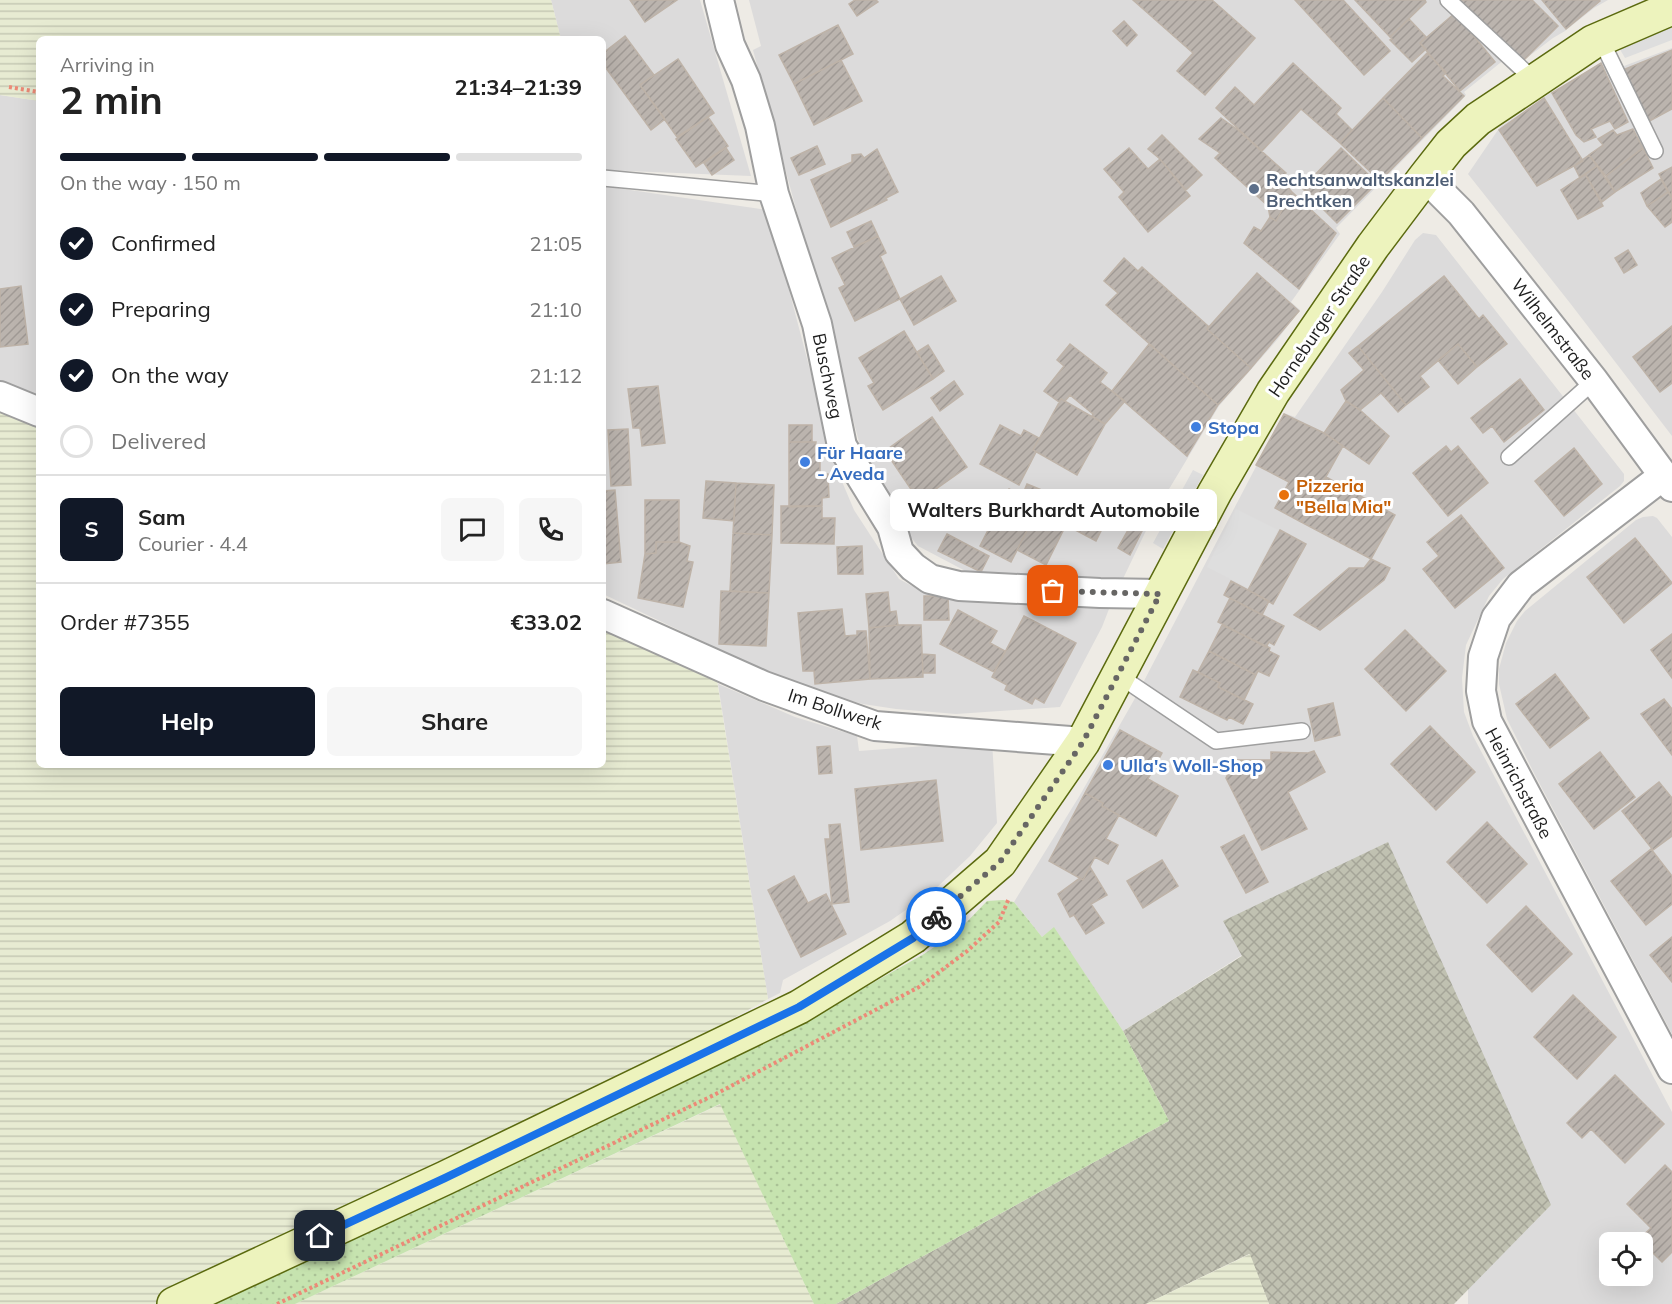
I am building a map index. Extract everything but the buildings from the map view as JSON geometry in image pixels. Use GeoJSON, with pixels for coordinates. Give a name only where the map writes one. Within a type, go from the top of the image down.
{"type":"FeatureCollection","features":[{"type":"Feature","properties":{"kind":"street","name":"Buschweg"},"geometry":{"type":"LineString","coordinates":[[719,0],[730,45],[746,80],[760,126],[774,194],[817,324],[842,446],[892,527],[899,552],[913,567],[930,579],[959,586],[1160,594]]}},
{"type":"Feature","properties":{"kind":"street","name":"Horneburger Straße"},"geometry":{"type":"LineString","coordinates":[[174,1304],[445,1178],[799,1007],[913,938],[1000,862],[1083,742],[1215,492],[1273,392],[1373,246],[1451,144],[1478,119],[1600,38],[1672,8]]}},
{"type":"Feature","properties":{"kind":"street","name":"Wilhelmstraße"},"geometry":{"type":"LineString","coordinates":[[1425,177],[1461,213],[1594,381],[1668,482]]}},
{"type":"Feature","properties":{"kind":"street"},"geometry":{"type":"LineString","coordinates":[[0,396],[36,411]]}},
{"type":"Feature","properties":{"kind":"street","name":"Heinrichstraße"},"geometry":{"type":"LineString","coordinates":[[1668,482],[1521,585],[1496,618],[1483,657],[1481,691],[1486,721],[1672,1069]]}},
{"type":"Feature","properties":{"kind":"street","name":"Im Bollwerk"},"geometry":{"type":"LineString","coordinates":[[606,615],[764,686],[875,726],[1083,742]]}},
{"type":"Feature","properties":{"kind":"lane"},"geometry":{"type":"LineString","coordinates":[[1448,0],[1534,81]]}},
{"type":"Feature","properties":{"kind":"lane"},"geometry":{"type":"LineString","coordinates":[[1600,38],[1655,151]]}},
{"type":"Feature","properties":{"kind":"lane"},"geometry":{"type":"LineString","coordinates":[[606,178],[774,194]]}},
{"type":"Feature","properties":{"kind":"lane"},"geometry":{"type":"LineString","coordinates":[[1509,456],[1594,381]]}},
{"type":"Feature","properties":{"kind":"lane"},"geometry":{"type":"LineString","coordinates":[[1118,675],[1216,741],[1302,731]]}},
{"type":"Feature","properties":{"kind":"path"},"geometry":{"type":"LineString","coordinates":[[9,87],[36,92]]}},
{"type":"Feature","properties":{"kind":"path"},"geometry":{"type":"LineString","coordinates":[[277,1304],[712,1096],[919,987],[966,952],[999,922],[1010,895]]}},
{"type":"Feature","properties":{"kind":"shaded area"},"geometry":{"type":"Polygon","coordinates":[[[0,0],[551,0],[560,36],[36,36],[36,101],[0,95],[0,0]]]}},
{"type":"Feature","properties":{"kind":"shaded area"},"geometry":{"type":"Polygon","coordinates":[[[551,0],[700,0],[751,176],[606,170],[606,36],[560,36],[551,0]]]}},
{"type":"Feature","properties":{"kind":"shaded area"},"geometry":{"type":"Polygon","coordinates":[[[749,0],[1608,0],[1520,63],[1510,55],[1464,92],[1466,95],[1461,101],[1336,228],[1340,234],[1291,302],[1300,310],[1219,406],[1154,514],[1120,585],[975,576],[918,546],[905,530],[864,460],[753,50],[761,46],[749,0]]]}},
{"type":"Feature","properties":{"kind":"shaded area"},"geometry":{"type":"Polygon","coordinates":[[[1672,26],[1672,40],[1625,58],[1618,46],[1672,26]]]}},
{"type":"Feature","properties":{"kind":"shaded area"},"geometry":{"type":"Polygon","coordinates":[[[1672,48],[1672,436],[1468,174],[1500,127],[1552,92],[1602,62],[1608,72],[1672,48]]]}},
{"type":"Feature","properties":{"kind":"shaded area"},"geometry":{"type":"Polygon","coordinates":[[[0,95],[36,101],[36,396],[0,381],[0,95]]]}},
{"type":"Feature","properties":{"kind":"shaded area"},"geometry":{"type":"Polygon","coordinates":[[[606,186],[768,210],[835,465],[854,510],[899,579],[912,586],[926,589],[1101,606],[1109,609],[1060,707],[956,714],[896,709],[863,704],[813,691],[761,669],[606,595],[606,186]]]}},
{"type":"Feature","properties":{"kind":"shaded area"},"geometry":{"type":"Polygon","coordinates":[[[1423,233],[1436,235],[1624,474],[1624,481],[1620,486],[1503,579],[1489,596],[1466,645],[1462,678],[1464,712],[1473,736],[1672,1112],[1672,1304],[1468,1304],[1468,1289],[1551,1205],[1224,921],[1242,955],[1123,1031],[1054,928],[1042,937],[1014,902],[1080,795],[1134,700],[1284,413],[1295,417],[1382,292],[1415,240],[1423,233]]]}},
{"type":"Feature","properties":{"kind":"shaded area"},"geometry":{"type":"Polygon","coordinates":[[[0,408],[36,426],[36,768],[606,768],[606,618],[715,668],[768,999],[445,1177],[169,1304],[0,1304],[0,408]]]}},
{"type":"Feature","properties":{"kind":"shaded area"},"geometry":{"type":"Polygon","coordinates":[[[1193,470],[1203,475],[1163,549],[1153,543],[1193,470]]]}},
{"type":"Feature","properties":{"kind":"shaded area"},"geometry":{"type":"Polygon","coordinates":[[[1236,509],[1278,530],[1248,588],[1207,567],[1236,509]]]}},
{"type":"Feature","properties":{"kind":"shaded area"},"geometry":{"type":"Polygon","coordinates":[[[1653,516],[1672,537],[1672,1034],[1507,719],[1499,684],[1499,669],[1506,643],[1525,611],[1636,520],[1653,516]]]}},
{"type":"Feature","properties":{"kind":"shaded area"},"geometry":{"type":"Polygon","coordinates":[[[718,684],[795,717],[857,736],[859,751],[992,741],[997,823],[970,856],[933,891],[890,921],[783,980],[780,993],[768,999],[718,684]]]}},
{"type":"Feature","properties":{"kind":"shaded area"},"geometry":{"type":"Polygon","coordinates":[[[1388,842],[1551,1205],[1454,1304],[1269,1304],[1249,1254],[1146,1304],[836,1304],[1169,1121],[1123,1031],[1242,956],[1223,921],[1388,842]]]}},
{"type":"Feature","properties":{"kind":"shaded area"},"geometry":{"type":"Polygon","coordinates":[[[721,1104],[814,1304],[295,1304],[721,1104]]]}},
{"type":"Feature","properties":{"kind":"shaded area"},"geometry":{"type":"Polygon","coordinates":[[[1250,1254],[1269,1304],[1146,1304],[1250,1254]]]}},
{"type":"Feature","properties":{"kind":"green space"},"geometry":{"type":"Polygon","coordinates":[[[987,901],[1014,902],[1042,937],[1054,927],[1123,1031],[1169,1121],[836,1304],[814,1304],[720,1104],[295,1304],[177,1304],[800,1024],[924,954],[959,930],[987,901]]]}},
{"type":"Feature","properties":{"kind":"way so far"},"geometry":{"type":"LineString","coordinates":[[936,917],[1000,862],[1083,742],[1160,594],[1053,591]]}},
{"type":"Feature","properties":{"kind":"place","name":"Rechtsanwaltskanzlei Brechtken"},"geometry":{"type":"Point","coordinates":[1254,189]}},
{"type":"Feature","properties":{"kind":"place","name":"Stopa"},"geometry":{"type":"Point","coordinates":[1196,427]}},
{"type":"Feature","properties":{"kind":"place","name":"Für Haare - Aveda"},"geometry":{"type":"Point","coordinates":[805,462]}},
{"type":"Feature","properties":{"kind":"place","name":"Pizzeria \"Bella Mia\""},"geometry":{"type":"Point","coordinates":[1284,495]}},
{"type":"Feature","properties":{"kind":"place","name":"Walters Burkhardt Automobile"},"geometry":{"type":"Point","coordinates":[1053,591]}},
{"type":"Feature","properties":{"kind":"place","name":"Ulla's Woll-Shop"},"geometry":{"type":"Point","coordinates":[1108,765]}},
{"type":"Feature","properties":{"kind":"route"},"geometry":{"type":"LineString","coordinates":[[320,1236],[799,1007],[913,938],[936,917]]}}]}
